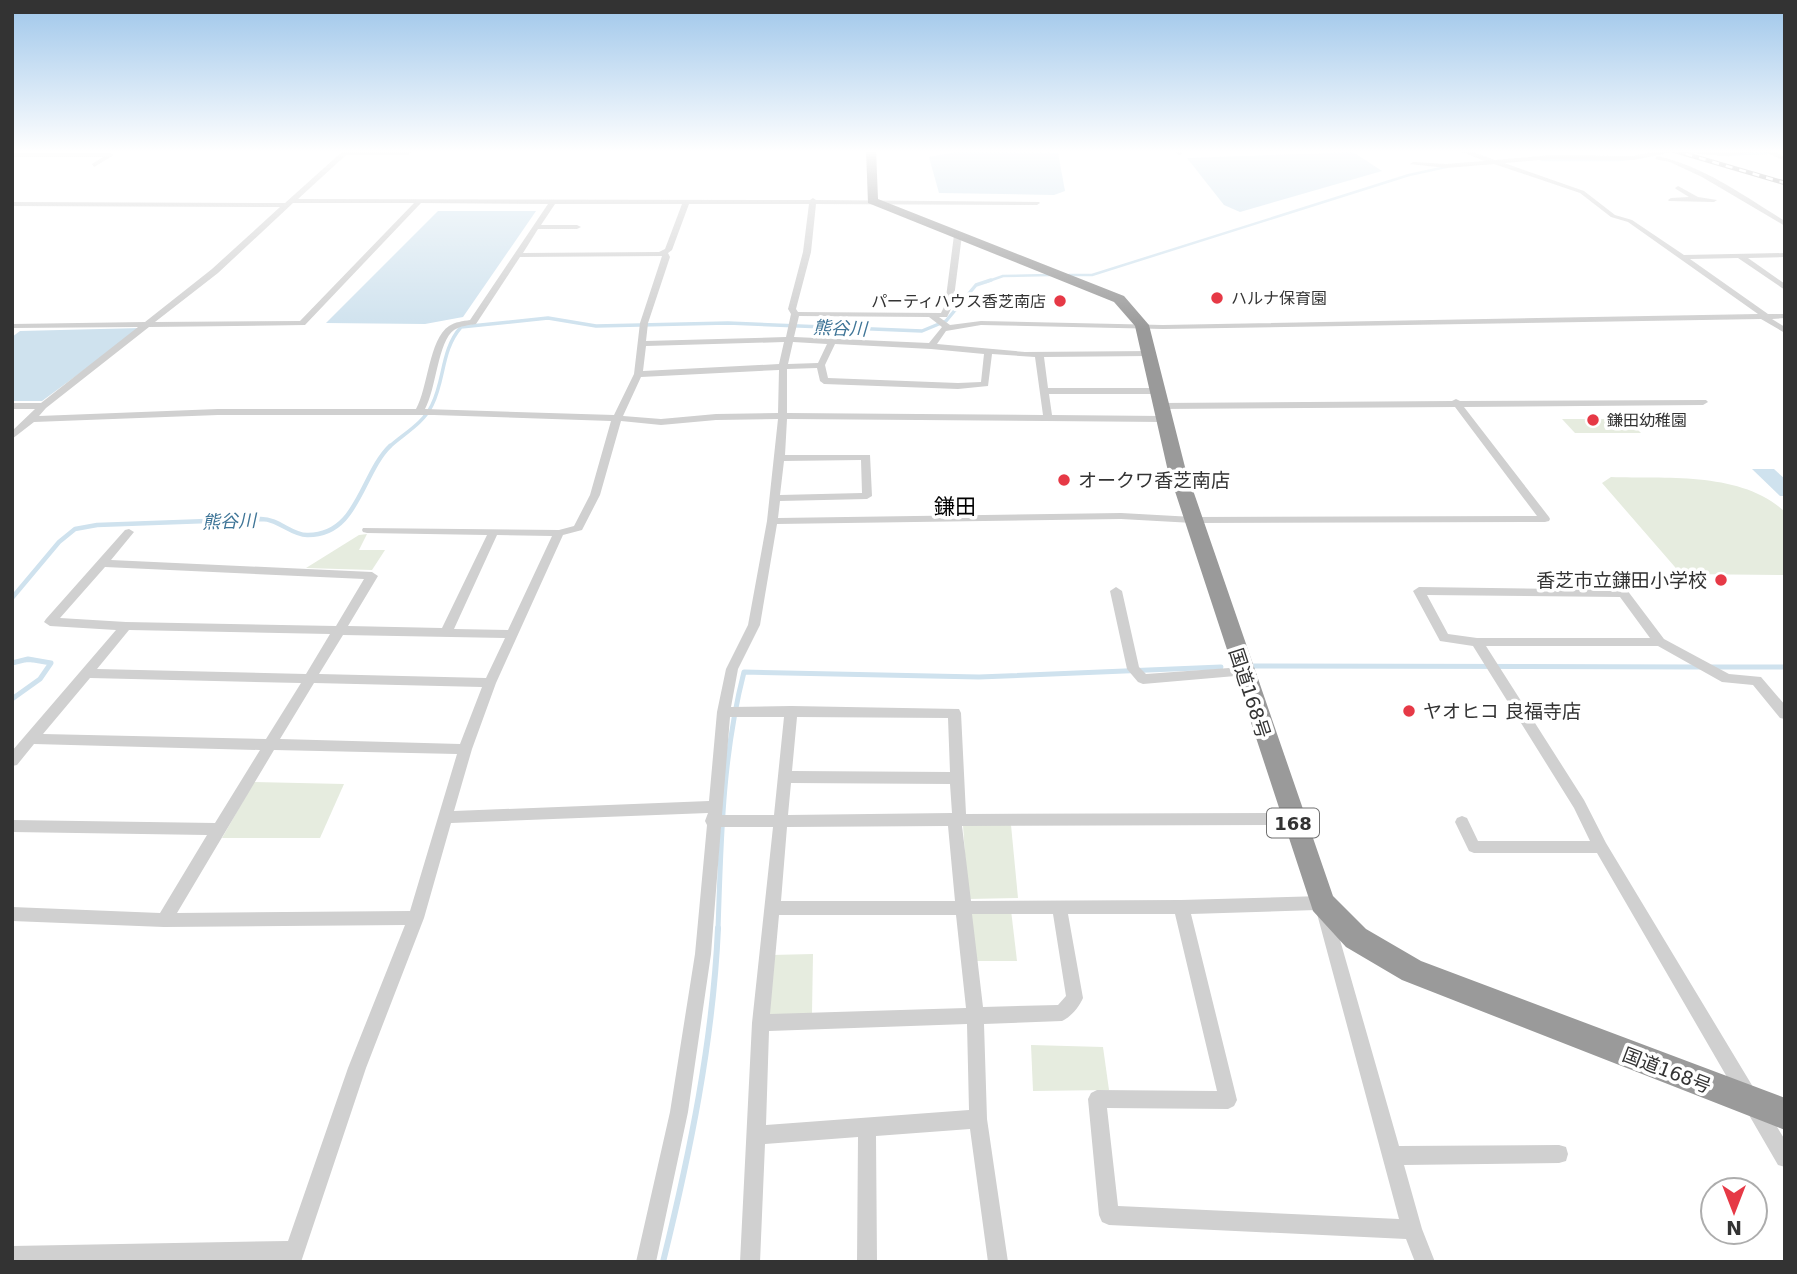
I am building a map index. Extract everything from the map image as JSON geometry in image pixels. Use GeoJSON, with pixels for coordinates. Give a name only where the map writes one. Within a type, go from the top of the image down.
{"type":"FeatureCollection","features":[{"type":"Feature","properties":{"kind":"highway","name":"国道168号"},"geometry":{"type":"LineString","coordinates":[[894,209],[1119,299],[1142,325],[1160,405],[1193,520],[1292,819],[1322,903],[1356,938],[1412,971],[1785,1114]]}},
{"type":"Feature","properties":{"kind":"street"},"geometry":{"type":"LineString","coordinates":[[12,436],[43,406],[215,271],[282,209]]}},
{"type":"Feature","properties":{"kind":"street"},"geometry":{"type":"LineString","coordinates":[[12,326],[302,323],[412,209]]}},
{"type":"Feature","properties":{"kind":"street"},"geometry":{"type":"LineString","coordinates":[[419,412],[432,390],[445,334],[455,326],[473,322],[548,209]]}},
{"type":"Feature","properties":{"kind":"street"},"geometry":{"type":"LineString","coordinates":[[519,256],[664,252],[683,209]]}},
{"type":"Feature","properties":{"kind":"street"},"geometry":{"type":"LineString","coordinates":[[646,1262],[685,1072],[702,954],[724,712],[732,669],[754,625],[772,521],[782,416],[783,367],[795,314],[792,309],[807,252],[812,209]]}},
{"type":"Feature","properties":{"kind":"street"},"geometry":{"type":"LineString","coordinates":[[1605,209],[1613,216],[1630,221],[1785,331]]}},
{"type":"Feature","properties":{"kind":"street"},"geometry":{"type":"LineString","coordinates":[[1762,209],[1785,224]]}},
{"type":"Feature","properties":{"kind":"street"},"geometry":{"type":"LineString","coordinates":[[536,227],[577,227]]}},
{"type":"Feature","properties":{"kind":"street"},"geometry":{"type":"LineString","coordinates":[[795,314],[944,315],[948,305],[958,234]]}},
{"type":"Feature","properties":{"kind":"street"},"geometry":{"type":"LineString","coordinates":[[366,530],[559,533],[578,528],[595,495],[617,418],[638,374],[644,326],[666,257],[664,252]]}},
{"type":"Feature","properties":{"kind":"street"},"geometry":{"type":"LineString","coordinates":[[1683,257],[1785,255]]}},
{"type":"Feature","properties":{"kind":"street"},"geometry":{"type":"LineString","coordinates":[[1740,256],[1785,288]]}},
{"type":"Feature","properties":{"kind":"street"},"geometry":{"type":"LineString","coordinates":[[932,317],[947,327],[992,323],[1142,325],[1785,316]]}},
{"type":"Feature","properties":{"kind":"street"},"geometry":{"type":"LineString","coordinates":[[931,346],[947,327]]}},
{"type":"Feature","properties":{"kind":"street"},"geometry":{"type":"LineString","coordinates":[[643,344],[717,340],[832,341],[1039,355],[1149,353]]}},
{"type":"Feature","properties":{"kind":"street"},"geometry":{"type":"LineString","coordinates":[[832,341],[821,365],[824,382],[958,386],[985,384],[988,352]]}},
{"type":"Feature","properties":{"kind":"street"},"geometry":{"type":"LineString","coordinates":[[1039,355],[1048,418]]}},
{"type":"Feature","properties":{"kind":"street"},"geometry":{"type":"LineString","coordinates":[[638,374],[821,365]]}},
{"type":"Feature","properties":{"kind":"street"},"geometry":{"type":"LineString","coordinates":[[1044,391],[1160,405]]}},
{"type":"Feature","properties":{"kind":"street"},"geometry":{"type":"LineString","coordinates":[[31,419],[218,412],[419,412],[617,418],[661,422],[716,417],[782,416],[1048,418],[1160,405],[1703,401]]}},
{"type":"Feature","properties":{"kind":"street"},"geometry":{"type":"LineString","coordinates":[[772,521],[1121,516],[1193,520],[1545,519],[1456,402]]}},
{"type":"Feature","properties":{"kind":"street"},"geometry":{"type":"LineString","coordinates":[[12,406],[43,406]]}},
{"type":"Feature","properties":{"kind":"street"},"geometry":{"type":"LineString","coordinates":[[775,498],[867,496],[866,457],[778,458]]}},
{"type":"Feature","properties":{"kind":"street"},"geometry":{"type":"LineString","coordinates":[[446,633],[494,531]]}},
{"type":"Feature","properties":{"kind":"street"},"geometry":{"type":"LineString","coordinates":[[129,532],[105,563],[50,622],[514,634]]}},
{"type":"Feature","properties":{"kind":"street"},"geometry":{"type":"LineString","coordinates":[[12,1256],[293,1256],[357,1068],[416,918],[465,750],[490,683],[559,533]]}},
{"type":"Feature","properties":{"kind":"street"},"geometry":{"type":"LineString","coordinates":[[105,563],[372,576],[164,919]]}},
{"type":"Feature","properties":{"kind":"street"},"geometry":{"type":"LineString","coordinates":[[1660,642],[1477,642],[1444,638],[1419,591],[1623,593],[1660,642],[1727,678],[1756,680],[1785,714]]}},
{"type":"Feature","properties":{"kind":"street"},"geometry":{"type":"LineString","coordinates":[[1116,592],[1136,672],[1143,680],[1243,672]]}},
{"type":"Feature","properties":{"kind":"street"},"geometry":{"type":"LineString","coordinates":[[12,761],[126,626]]}},
{"type":"Feature","properties":{"kind":"street"},"geometry":{"type":"LineString","coordinates":[[1477,642],[1579,804],[1601,847],[1785,1158]]}},
{"type":"Feature","properties":{"kind":"street"},"geometry":{"type":"LineString","coordinates":[[88,673],[490,683]]}},
{"type":"Feature","properties":{"kind":"street"},"geometry":{"type":"LineString","coordinates":[[750,1262],[761,1023],[791,711]]}},
{"type":"Feature","properties":{"kind":"street"},"geometry":{"type":"LineString","coordinates":[[724,712],[954,713],[956,818],[975,1014],[978,1119],[998,1262]]}},
{"type":"Feature","properties":{"kind":"street"},"geometry":{"type":"LineString","coordinates":[[31,739],[465,750]]}},
{"type":"Feature","properties":{"kind":"street"},"geometry":{"type":"LineString","coordinates":[[784,777],[957,778]]}},
{"type":"Feature","properties":{"kind":"street"},"geometry":{"type":"LineString","coordinates":[[446,817],[713,814],[780,823],[956,818],[1292,819]]}},
{"type":"Feature","properties":{"kind":"street"},"geometry":{"type":"LineString","coordinates":[[1462,822],[1474,848],[1601,847]]}},
{"type":"Feature","properties":{"kind":"street"},"geometry":{"type":"LineString","coordinates":[[12,826],[219,829]]}},
{"type":"Feature","properties":{"kind":"street"},"geometry":{"type":"LineString","coordinates":[[772,908],[1181,907],[1322,903],[1391,1156],[1412,1229],[1425,1262]]}},
{"type":"Feature","properties":{"kind":"street"},"geometry":{"type":"LineString","coordinates":[[761,1023],[1062,1013],[1075,998],[1059,906]]}},
{"type":"Feature","properties":{"kind":"street"},"geometry":{"type":"LineString","coordinates":[[1181,907],[1228,1100],[1097,1099],[1109,1215],[1412,1229]]}},
{"type":"Feature","properties":{"kind":"street"},"geometry":{"type":"LineString","coordinates":[[12,914],[164,919],[416,918]]}},
{"type":"Feature","properties":{"kind":"street"},"geometry":{"type":"LineString","coordinates":[[756,1135],[978,1119]]}},
{"type":"Feature","properties":{"kind":"street"},"geometry":{"type":"LineString","coordinates":[[867,1127],[867,1262]]}},
{"type":"Feature","properties":{"kind":"street"},"geometry":{"type":"LineString","coordinates":[[1391,1156],[1559,1154]]}},
{"type":"Feature","properties":{"kind":"shaded area"},"geometry":{"type":"Polygon","coordinates":[[[1562,419],[1627,419],[1641,433],[1575,433],[1562,419]]]}},
{"type":"Feature","properties":{"kind":"shaded area"},"geometry":{"type":"Polygon","coordinates":[[[1611,477],[1679,478],[1726,483],[1767,499],[1785,512],[1785,575],[1681,574],[1602,483],[1611,477]]]}},
{"type":"Feature","properties":{"kind":"shaded area"},"geometry":{"type":"Polygon","coordinates":[[[367,534],[359,550],[385,550],[372,570],[306,568],[359,535],[367,534]]]}},
{"type":"Feature","properties":{"kind":"shaded area"},"geometry":{"type":"Polygon","coordinates":[[[254,782],[344,784],[320,838],[222,838],[254,782]]]}},
{"type":"Feature","properties":{"kind":"shaded area"},"geometry":{"type":"Polygon","coordinates":[[[963,825],[1011,825],[1018,898],[968,899],[963,825]]]}},
{"type":"Feature","properties":{"kind":"shaded area"},"geometry":{"type":"Polygon","coordinates":[[[970,910],[1011,910],[1017,961],[974,961],[970,910]]]}},
{"type":"Feature","properties":{"kind":"shaded area"},"geometry":{"type":"Polygon","coordinates":[[[813,954],[812,1013],[767,1017],[771,955],[813,954]]]}},
{"type":"Feature","properties":{"kind":"shaded area"},"geometry":{"type":"Polygon","coordinates":[[[1031,1045],[1103,1047],[1109,1090],[1033,1091],[1031,1045]]]}},
{"type":"Feature","properties":{"kind":"water"},"geometry":{"type":"Polygon","coordinates":[[[438,211],[536,211],[463,317],[425,324],[326,323],[438,211]]]}},
{"type":"Feature","properties":{"kind":"water"},"geometry":{"type":"Polygon","coordinates":[[[141,328],[42,401],[12,401],[12,337],[20,331],[141,328]]]}},
{"type":"Feature","properties":{"kind":"water"},"geometry":{"type":"Polygon","coordinates":[[[1752,469],[1774,469],[1785,479],[1785,496],[1780,496],[1752,469]]]}},
{"type":"Feature","properties":{"kind":"waterway","name":"熊谷川"},"geometry":{"type":"LineString","coordinates":[[1069,275],[1092,275],[1300,209]]}},
{"type":"Feature","properties":{"kind":"waterway","name":"熊谷川"},"geometry":{"type":"LineString","coordinates":[[986,282],[1003,276],[1050,275]]}},
{"type":"Feature","properties":{"kind":"waterway","name":"熊谷川"},"geometry":{"type":"LineString","coordinates":[[389,447],[428,412],[436,395],[446,355],[461,327],[548,318],[596,326],[728,323],[922,331],[946,321],[976,285],[991,280]]}},
{"type":"Feature","properties":{"kind":"waterway","name":"熊谷川"},"geometry":{"type":"LineString","coordinates":[[12,598],[59,542],[75,529],[97,525],[261,519],[301,534],[324,533],[348,515],[380,458],[389,447]]}},
{"type":"Feature","properties":{"kind":"waterway","name":"熊谷川"},"geometry":{"type":"LineString","coordinates":[[12,663],[28,659],[51,663],[40,679],[12,699]]}},
{"type":"Feature","properties":{"kind":"waterway","name":"熊谷川"},"geometry":{"type":"LineString","coordinates":[[25,660],[33,660]]}},
{"type":"Feature","properties":{"kind":"waterway"},"geometry":{"type":"LineString","coordinates":[[1252,666],[1700,667]]}},
{"type":"Feature","properties":{"kind":"waterway"},"geometry":{"type":"LineString","coordinates":[[718,930],[727,768],[744,672],[979,677],[1221,667]]}},
{"type":"Feature","properties":{"kind":"waterway"},"geometry":{"type":"LineString","coordinates":[[1712,667],[1785,667]]}},
{"type":"Feature","properties":{"kind":"waterway"},"geometry":{"type":"LineString","coordinates":[[663,1262],[706,1055],[718,928]]}},
{"type":"Feature","properties":{"kind":"place","name":"ハルナ保育園"},"geometry":{"type":"Point","coordinates":[1217,298]}},
{"type":"Feature","properties":{"kind":"place","name":"パーティハウス香芝南店"},"geometry":{"type":"Point","coordinates":[1060,301]}},
{"type":"Feature","properties":{"kind":"place","name":"鎌田幼稚園"},"geometry":{"type":"Point","coordinates":[1593,420]}},
{"type":"Feature","properties":{"kind":"place","name":"オークワ香芝南店"},"geometry":{"type":"Point","coordinates":[1064,480]}},
{"type":"Feature","properties":{"kind":"place","name":"香芝市立鎌田小学校"},"geometry":{"type":"Point","coordinates":[1721,580]}},
{"type":"Feature","properties":{"kind":"place","name":"ヤオヒコ 良福寺店"},"geometry":{"type":"Point","coordinates":[1409,711]}},
{"type":"Feature","properties":{"kind":"district","name":"鎌田"},"geometry":{"type":"Point","coordinates":[955,507]}}]}
